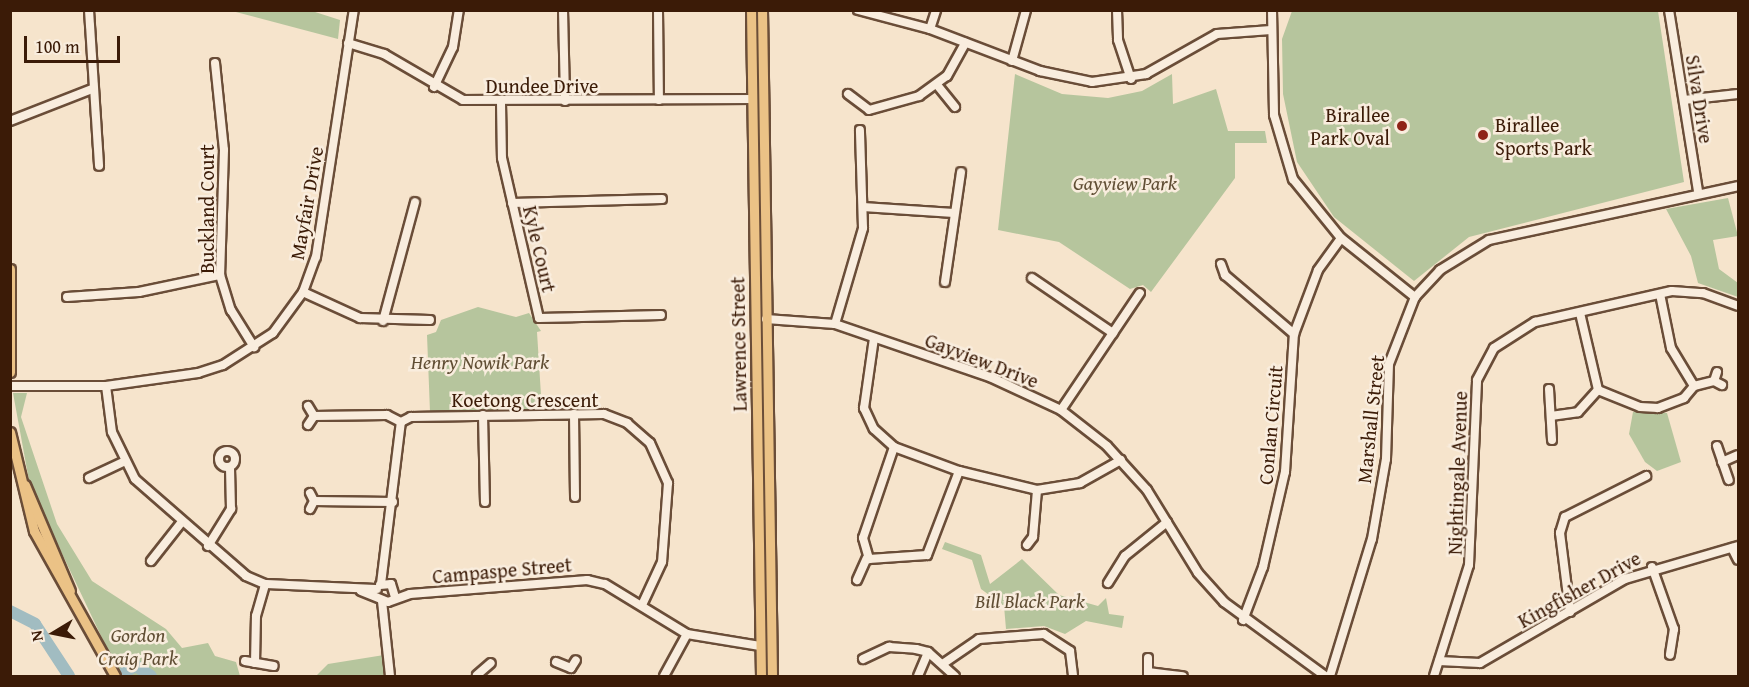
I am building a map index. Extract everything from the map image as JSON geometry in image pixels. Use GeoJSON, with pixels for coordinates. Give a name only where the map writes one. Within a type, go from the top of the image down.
{"type":"FeatureCollection","features":[{"type":"Feature","properties":{"kind":"main road","name":"Lawrence Street"},"geometry":{"type":"LineString","coordinates":[[752,10],[751,99],[761,676]]}},
{"type":"Feature","properties":{"kind":"main road","name":"Lawrence Street"},"geometry":{"type":"LineString","coordinates":[[762,10],[772,676]]}},
{"type":"Feature","properties":{"kind":"main road"},"geometry":{"type":"LineString","coordinates":[[751,99],[763,100]]}},
{"type":"Feature","properties":{"kind":"main road"},"geometry":{"type":"LineString","coordinates":[[10,269],[10,372]]}},
{"type":"Feature","properties":{"kind":"main road"},"geometry":{"type":"LineString","coordinates":[[756,319],[766,319]]}},
{"type":"Feature","properties":{"kind":"main road"},"geometry":{"type":"LineString","coordinates":[[10,432],[17,469],[48,555],[115,676]]}},
{"type":"Feature","properties":{"kind":"main road"},"geometry":{"type":"LineString","coordinates":[[760,646],[771,646]]}},
{"type":"Feature","properties":{"kind":"street"},"geometry":{"type":"LineString","coordinates":[[89,10],[92,88],[99,166]]}},
{"type":"Feature","properties":{"kind":"street","name":"Mayfair Drive"},"geometry":{"type":"LineString","coordinates":[[10,386],[106,386],[198,373],[255,347],[273,333],[303,292],[315,257],[354,10]]}},
{"type":"Feature","properties":{"kind":"street"},"geometry":{"type":"LineString","coordinates":[[434,87],[453,47],[459,10]]}},
{"type":"Feature","properties":{"kind":"street"},"geometry":{"type":"LineString","coordinates":[[563,10],[565,101]]}},
{"type":"Feature","properties":{"kind":"street"},"geometry":{"type":"LineString","coordinates":[[658,10],[659,100]]}},
{"type":"Feature","properties":{"kind":"street"},"geometry":{"type":"LineString","coordinates":[[858,10],[930,29],[1012,61],[1092,82],[1131,79],[1207,38],[1271,30]]}},
{"type":"Feature","properties":{"kind":"street"},"geometry":{"type":"LineString","coordinates":[[930,29],[936,10]]}},
{"type":"Feature","properties":{"kind":"street"},"geometry":{"type":"LineString","coordinates":[[1012,61],[1026,10]]}},
{"type":"Feature","properties":{"kind":"street"},"geometry":{"type":"LineString","coordinates":[[1117,10],[1118,40],[1131,79]]}},
{"type":"Feature","properties":{"kind":"street"},"geometry":{"type":"LineString","coordinates":[[1272,10],[1274,115],[1284,157],[1307,200],[1341,238],[1415,297]]}},
{"type":"Feature","properties":{"kind":"street","name":"Silva Drive"},"geometry":{"type":"LineString","coordinates":[[1669,10],[1698,192]]}},
{"type":"Feature","properties":{"kind":"street","name":"Dundee Drive"},"geometry":{"type":"LineString","coordinates":[[348,43],[384,54],[434,87],[464,100],[501,103],[751,99]]}},
{"type":"Feature","properties":{"kind":"street"},"geometry":{"type":"LineString","coordinates":[[848,94],[869,111],[939,86],[965,43]]}},
{"type":"Feature","properties":{"kind":"street","name":"Buckland Court"},"geometry":{"type":"LineString","coordinates":[[215,63],[224,150],[220,275],[231,310],[255,347]]}},
{"type":"Feature","properties":{"kind":"street"},"geometry":{"type":"LineString","coordinates":[[939,86],[955,107]]}},
{"type":"Feature","properties":{"kind":"street"},"geometry":{"type":"LineString","coordinates":[[11,120],[92,88]]}},
{"type":"Feature","properties":{"kind":"street"},"geometry":{"type":"LineString","coordinates":[[1684,100],[1738,94]]}},
{"type":"Feature","properties":{"kind":"street","name":"Kyle Court"},"geometry":{"type":"LineString","coordinates":[[501,103],[501,158],[539,318],[661,315]]}},
{"type":"Feature","properties":{"kind":"street"},"geometry":{"type":"LineString","coordinates":[[835,324],[860,242],[863,207],[860,130]]}},
{"type":"Feature","properties":{"kind":"street"},"geometry":{"type":"LineString","coordinates":[[945,282],[961,172]]}},
{"type":"Feature","properties":{"kind":"street","name":"Marshall Street"},"geometry":{"type":"LineString","coordinates":[[1328,676],[1372,539],[1386,459],[1389,364],[1415,297],[1440,270],[1489,240],[1698,192],[1738,186]]}},
{"type":"Feature","properties":{"kind":"street"},"geometry":{"type":"LineString","coordinates":[[512,203],[662,199]]}},
{"type":"Feature","properties":{"kind":"street"},"geometry":{"type":"LineString","coordinates":[[383,321],[415,202]]}},
{"type":"Feature","properties":{"kind":"street"},"geometry":{"type":"LineString","coordinates":[[863,207],[954,213]]}},
{"type":"Feature","properties":{"kind":"street","name":"Conlan Circuit"},"geometry":{"type":"LineString","coordinates":[[1243,620],[1266,556],[1285,472],[1294,334],[1318,270],[1341,238]]}},
{"type":"Feature","properties":{"kind":"street"},"geometry":{"type":"LineString","coordinates":[[1221,264],[1225,275],[1294,334]]}},
{"type":"Feature","properties":{"kind":"street"},"geometry":{"type":"LineString","coordinates":[[67,297],[140,292],[220,275]]}},
{"type":"Feature","properties":{"kind":"street"},"geometry":{"type":"LineString","coordinates":[[1032,278],[1113,333]]}},
{"type":"Feature","properties":{"kind":"street"},"geometry":{"type":"LineString","coordinates":[[303,292],[360,318],[383,321],[430,321]]}},
{"type":"Feature","properties":{"kind":"street"},"geometry":{"type":"LineString","coordinates":[[1061,410],[1140,293]]}},
{"type":"Feature","properties":{"kind":"street","name":"Nightingale Avenue"},"geometry":{"type":"LineString","coordinates":[[1434,676],[1471,553],[1477,380],[1494,348],[1520,328],[1660,294],[1703,293],[1738,306]]}},
{"type":"Feature","properties":{"kind":"street"},"geometry":{"type":"LineString","coordinates":[[1660,294],[1671,348],[1694,386]]}},
{"type":"Feature","properties":{"kind":"street"},"geometry":{"type":"LineString","coordinates":[[1580,313],[1598,390]]}},
{"type":"Feature","properties":{"kind":"street","name":"Gayview Drive"},"geometry":{"type":"LineString","coordinates":[[766,319],[835,324],[990,376],[1061,410],[1121,460],[1167,522],[1198,573],[1243,620],[1328,676]]}},
{"type":"Feature","properties":{"kind":"street"},"geometry":{"type":"LineString","coordinates":[[874,338],[864,408],[874,429],[894,447],[959,471],[1036,490],[1080,483],[1121,460]]}},
{"type":"Feature","properties":{"kind":"street"},"geometry":{"type":"LineString","coordinates":[[1598,390],[1653,409],[1684,398],[1694,386],[1718,383],[1717,372]]}},
{"type":"Feature","properties":{"kind":"street","name":"Campaspe Street"},"geometry":{"type":"LineString","coordinates":[[106,386],[112,432],[123,462],[148,496],[246,576],[266,584],[410,594],[587,580],[642,605],[687,634],[760,646]]}},
{"type":"Feature","properties":{"kind":"street"},"geometry":{"type":"LineString","coordinates":[[1549,389],[1552,440]]}},
{"type":"Feature","properties":{"kind":"street"},"geometry":{"type":"LineString","coordinates":[[1551,416],[1578,412],[1598,390]]}},
{"type":"Feature","properties":{"kind":"street"},"geometry":{"type":"LineString","coordinates":[[308,406],[314,416],[308,425]]}},
{"type":"Feature","properties":{"kind":"street"},"geometry":{"type":"LineString","coordinates":[[574,414],[575,497]]}},
{"type":"Feature","properties":{"kind":"street","name":"Koetong Crescent"},"geometry":{"type":"LineString","coordinates":[[314,416],[387,415],[401,422],[483,415],[604,414],[627,423],[650,443],[664,468],[668,498],[662,562],[642,605]]}},
{"type":"Feature","properties":{"kind":"street"},"geometry":{"type":"LineString","coordinates":[[483,415],[485,502]]}},
{"type":"Feature","properties":{"kind":"street"},"geometry":{"type":"LineString","coordinates":[[390,676],[384,564],[401,422]]}},
{"type":"Feature","properties":{"kind":"street"},"geometry":{"type":"LineString","coordinates":[[1717,446],[1729,480]]}},
{"type":"Feature","properties":{"kind":"street"},"geometry":{"type":"LineString","coordinates":[[857,580],[867,558],[863,538],[894,447]]}},
{"type":"Feature","properties":{"kind":"street"},"geometry":{"type":"LineString","coordinates":[[1722,462],[1738,455]]}},
{"type":"Feature","properties":{"kind":"street"},"geometry":{"type":"LineString","coordinates":[[89,478],[123,462]]}},
{"type":"Feature","properties":{"kind":"street"},"geometry":{"type":"LineString","coordinates":[[208,546],[231,509],[230,467]]}},
{"type":"Feature","properties":{"kind":"street"},"geometry":{"type":"LineString","coordinates":[[867,558],[927,555],[959,471]]}},
{"type":"Feature","properties":{"kind":"street"},"geometry":{"type":"LineString","coordinates":[[1570,612],[1560,533],[1565,517],[1646,476]]}},
{"type":"Feature","properties":{"kind":"street"},"geometry":{"type":"LineString","coordinates":[[1027,545],[1033,537],[1036,490]]}},
{"type":"Feature","properties":{"kind":"street"},"geometry":{"type":"LineString","coordinates":[[310,493],[315,501]]}},
{"type":"Feature","properties":{"kind":"street"},"geometry":{"type":"LineString","coordinates":[[315,501],[393,502]]}},
{"type":"Feature","properties":{"kind":"street"},"geometry":{"type":"LineString","coordinates":[[310,509],[315,501]]}},
{"type":"Feature","properties":{"kind":"street"},"geometry":{"type":"LineString","coordinates":[[1108,583],[1125,555],[1167,522]]}},
{"type":"Feature","properties":{"kind":"street"},"geometry":{"type":"LineString","coordinates":[[151,561],[181,523]]}},
{"type":"Feature","properties":{"kind":"street"},"geometry":{"type":"LineString","coordinates":[[1735,547],[1738,560]]}},
{"type":"Feature","properties":{"kind":"street","name":"Kingfisher Drive"},"geometry":{"type":"LineString","coordinates":[[1439,661],[1480,663],[1652,567],[1735,547]]}},
{"type":"Feature","properties":{"kind":"street"},"geometry":{"type":"LineString","coordinates":[[1652,567],[1674,629],[1670,656]]}},
{"type":"Feature","properties":{"kind":"street"},"geometry":{"type":"LineString","coordinates":[[255,663],[256,616],[266,584]]}},
{"type":"Feature","properties":{"kind":"street"},"geometry":{"type":"LineString","coordinates":[[664,676],[687,634]]}},
{"type":"Feature","properties":{"kind":"street"},"geometry":{"type":"LineString","coordinates":[[944,663],[979,639],[1044,634],[1071,651],[1073,676]]}},
{"type":"Feature","properties":{"kind":"street"},"geometry":{"type":"LineString","coordinates":[[863,659],[889,647],[928,652],[944,663],[955,676]]}},
{"type":"Feature","properties":{"kind":"street"},"geometry":{"type":"LineString","coordinates":[[918,676],[928,652]]}},
{"type":"Feature","properties":{"kind":"street"},"geometry":{"type":"LineString","coordinates":[[1148,658],[1148,674],[1183,676]]}},
{"type":"Feature","properties":{"kind":"street"},"geometry":{"type":"LineString","coordinates":[[556,662],[572,672],[576,660]]}},
{"type":"Feature","properties":{"kind":"street"},"geometry":{"type":"LineString","coordinates":[[245,661],[274,666]]}},
{"type":"Feature","properties":{"kind":"street"},"geometry":{"type":"LineString","coordinates":[[467,671],[477,676],[491,663]]}},
{"type":"Feature","properties":{"kind":"green space"},"geometry":{"type":"Polygon","coordinates":[[[232,11],[312,11],[340,20],[338,39],[232,11]]]}},
{"type":"Feature","properties":{"kind":"green space","name":"Birallee Sports Park"},"geometry":{"type":"Polygon","coordinates":[[[1292,11],[1658,11],[1684,182],[1469,237],[1414,281],[1334,217],[1297,162],[1283,94],[1282,39],[1292,11]]]}},
{"type":"Feature","properties":{"kind":"green space","name":"Gayview Park"},"geometry":{"type":"Polygon","coordinates":[[[1015,74],[1062,94],[1108,98],[1142,91],[1172,74],[1173,104],[1216,89],[1228,131],[1265,131],[1267,143],[1235,143],[1235,178],[1151,292],[1143,285],[1130,289],[1059,242],[998,230],[1015,74]]]}},
{"type":"Feature","properties":{"kind":"green space"},"geometry":{"type":"Polygon","coordinates":[[[1728,198],[1738,236],[1713,240],[1719,269],[1738,283],[1738,297],[1698,283],[1691,256],[1666,209],[1728,198]]]}},
{"type":"Feature","properties":{"kind":"green space","name":"Henry Nowik Park"},"geometry":{"type":"Polygon","coordinates":[[[478,307],[516,317],[529,313],[541,331],[537,332],[542,411],[430,412],[427,335],[436,332],[441,320],[478,307]]]}},
{"type":"Feature","properties":{"kind":"green space","name":"Gordon Craig Park"},"geometry":{"type":"Polygon","coordinates":[[[13,393],[27,393],[21,417],[57,524],[92,581],[166,629],[182,648],[208,643],[215,656],[236,662],[240,676],[120,676],[30,486],[13,393]]]}},
{"type":"Feature","properties":{"kind":"green space"},"geometry":{"type":"Polygon","coordinates":[[[1633,412],[1667,413],[1681,462],[1657,471],[1645,462],[1629,434],[1633,412]]]}},
{"type":"Feature","properties":{"kind":"green space","name":"Bill Black Park"},"geometry":{"type":"Polygon","coordinates":[[[945,542],[981,555],[990,584],[1022,559],[1059,595],[1098,606],[1106,598],[1109,614],[1124,616],[1122,628],[1086,621],[1065,634],[1044,626],[1006,629],[1004,606],[981,589],[972,560],[942,549],[945,542]]]}},
{"type":"Feature","properties":{"kind":"green space"},"geometry":{"type":"Polygon","coordinates":[[[384,655],[385,676],[316,676],[328,664],[384,655]]]}},
{"type":"Feature","properties":{"kind":"waterway"},"geometry":{"type":"LineString","coordinates":[[10,611],[35,624],[69,676]]}},
{"type":"Feature","properties":{"kind":"waterway"},"geometry":{"type":"LineString","coordinates":[[125,672],[136,666],[151,676]]}},
{"type":"Feature","properties":{"kind":"place","name":"Birallee Park Oval"},"geometry":{"type":"Point","coordinates":[1402,126]}},
{"type":"Feature","properties":{"kind":"place","name":"Birallee Sports Park"},"geometry":{"type":"Point","coordinates":[1483,135]}}]}
